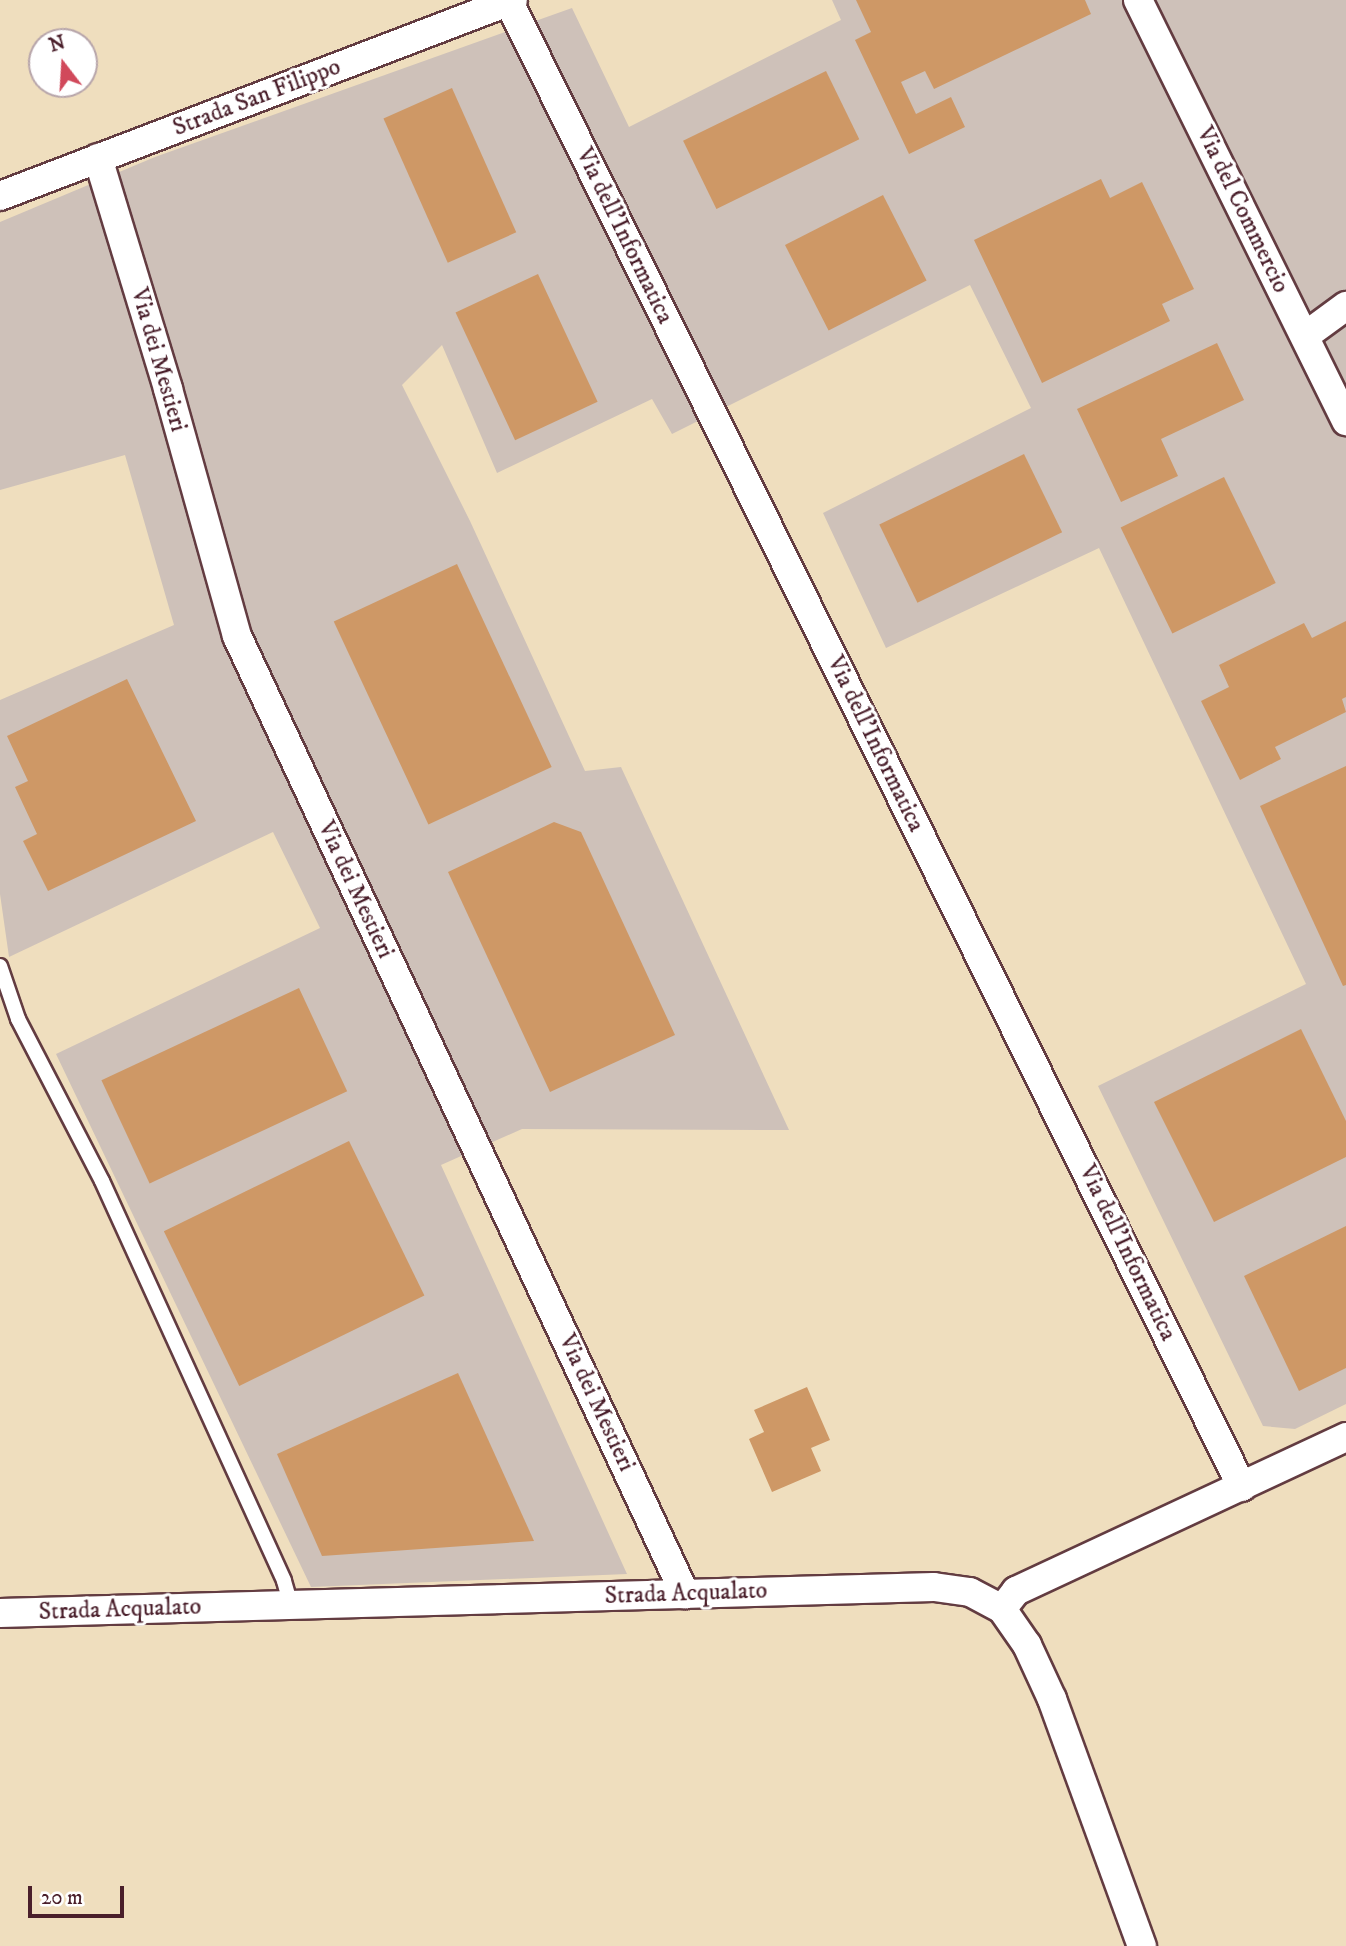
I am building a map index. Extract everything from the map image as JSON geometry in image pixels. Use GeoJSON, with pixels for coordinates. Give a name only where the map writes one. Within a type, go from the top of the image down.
{"type":"FeatureCollection","features":[{"type":"Feature","properties":{"kind":"street","name":"Via del Commercio"},"geometry":{"type":"LineString","coordinates":[[1138,0],[1346,421]]}},
{"type":"Feature","properties":{"kind":"street","name":"Strada San Filippo"},"geometry":{"type":"LineString","coordinates":[[0,196],[499,3]]}},
{"type":"Feature","properties":{"kind":"street","name":"Via dell'Informatica"},"geometry":{"type":"LineString","coordinates":[[499,3],[1242,1487]]}},
{"type":"Feature","properties":{"kind":"street","name":"Via dei Mestieri"},"geometry":{"type":"LineString","coordinates":[[98,158],[168,390],[237,636],[685,1594]]}},
{"type":"Feature","properties":{"kind":"street"},"geometry":{"type":"LineString","coordinates":[[1305,337],[1346,306]]}},
{"type":"Feature","properties":{"kind":"street"},"geometry":{"type":"LineString","coordinates":[[1002,1609],[1016,1591],[1346,1437]]}},
{"type":"Feature","properties":{"kind":"street","name":"Strada Acqualato"},"geometry":{"type":"LineString","coordinates":[[0,1613],[934,1587],[970,1592],[1002,1609],[1027,1645],[1052,1699],[1142,1946]]}},
{"type":"Feature","properties":{"kind":"lane"},"geometry":{"type":"LineString","coordinates":[[0,966],[18,1019],[103,1181],[279,1569],[291,1605]]}},
{"type":"Feature","properties":{"kind":"shaded area"},"geometry":{"type":"Polygon","coordinates":[[[832,0],[1346,0],[1346,1404],[1295,1429],[1263,1426],[1098,1086],[1306,984],[1099,548],[886,648],[823,513],[1031,408],[970,285],[672,434],[652,399],[497,473],[442,345],[402,385],[470,521],[585,771],[621,767],[789,1130],[522,1129],[441,1165],[627,1574],[311,1587],[56,1054],[320,928],[273,832],[9,957],[0,894],[0,700],[174,625],[125,455],[0,490],[0,222],[155,157],[572,8],[629,127],[841,20],[832,0]]]}},
{"type":"Feature","properties":{"kind":"building"},"geometry":{"type":"Polygon","coordinates":[[[856,0],[1085,0],[1091,14],[934,89],[925,71],[901,82],[916,114],[951,97],[965,127],[909,154],[855,40],[871,32],[856,0]]]}},
{"type":"Feature","properties":{"kind":"building"},"geometry":{"type":"Polygon","coordinates":[[[826,71],[859,139],[716,209],[683,141],[826,71]]]}},
{"type":"Feature","properties":{"kind":"building"},"geometry":{"type":"Polygon","coordinates":[[[452,88],[516,232],[448,263],[383,119],[452,88]]]}},
{"type":"Feature","properties":{"kind":"building"},"geometry":{"type":"Polygon","coordinates":[[[1101,179],[1110,198],[1142,182],[1194,289],[1162,304],[1170,321],[1042,383],[974,240],[1101,179]]]}},
{"type":"Feature","properties":{"kind":"building"},"geometry":{"type":"Polygon","coordinates":[[[883,195],[927,281],[829,330],[785,245],[883,195]]]}},
{"type":"Feature","properties":{"kind":"building"},"geometry":{"type":"Polygon","coordinates":[[[538,274],[598,402],[515,440],[456,312],[538,274]]]}},
{"type":"Feature","properties":{"kind":"building"},"geometry":{"type":"Polygon","coordinates":[[[1217,343],[1244,400],[1161,439],[1178,476],[1121,502],[1077,409],[1217,343]]]}},
{"type":"Feature","properties":{"kind":"building"},"geometry":{"type":"Polygon","coordinates":[[[1024,454],[1062,532],[917,603],[879,525],[1024,454]]]}},
{"type":"Feature","properties":{"kind":"building"},"geometry":{"type":"Polygon","coordinates":[[[1224,477],[1276,583],[1172,633],[1121,527],[1224,477]]]}},
{"type":"Feature","properties":{"kind":"building"},"geometry":{"type":"Polygon","coordinates":[[[457,564],[552,767],[428,824],[334,621],[457,564]]]}},
{"type":"Feature","properties":{"kind":"building"},"geometry":{"type":"Polygon","coordinates":[[[1346,621],[1346,697],[1342,699],[1346,712],[1275,747],[1281,759],[1240,780],[1201,701],[1229,687],[1219,665],[1304,623],[1312,638],[1346,621]]]}},
{"type":"Feature","properties":{"kind":"building"},"geometry":{"type":"Polygon","coordinates":[[[127,679],[196,821],[48,891],[23,841],[37,834],[15,787],[28,781],[7,736],[127,679]]]}},
{"type":"Feature","properties":{"kind":"building"},"geometry":{"type":"Polygon","coordinates":[[[1346,766],[1346,985],[1343,986],[1260,806],[1346,766]]]}},
{"type":"Feature","properties":{"kind":"building"},"geometry":{"type":"Polygon","coordinates":[[[554,822],[581,832],[675,1035],[550,1092],[448,872],[554,822]]]}},
{"type":"Feature","properties":{"kind":"building"},"geometry":{"type":"Polygon","coordinates":[[[299,988],[347,1091],[150,1183],[101,1080],[299,988]]]}},
{"type":"Feature","properties":{"kind":"building"},"geometry":{"type":"Polygon","coordinates":[[[1301,1029],[1346,1121],[1346,1157],[1214,1222],[1154,1102],[1301,1029]]]}},
{"type":"Feature","properties":{"kind":"building"},"geometry":{"type":"Polygon","coordinates":[[[349,1141],[424,1296],[239,1386],[164,1231],[349,1141]]]}},
{"type":"Feature","properties":{"kind":"building"},"geometry":{"type":"Polygon","coordinates":[[[1346,1226],[1346,1368],[1299,1391],[1244,1276],[1346,1226]]]}},
{"type":"Feature","properties":{"kind":"building"},"geometry":{"type":"Polygon","coordinates":[[[458,1373],[534,1541],[322,1556],[277,1454],[458,1373]]]}},
{"type":"Feature","properties":{"kind":"building"},"geometry":{"type":"Polygon","coordinates":[[[807,1387],[830,1440],[811,1448],[821,1471],[772,1492],[749,1439],[764,1432],[754,1410],[807,1387]]]}}]}
